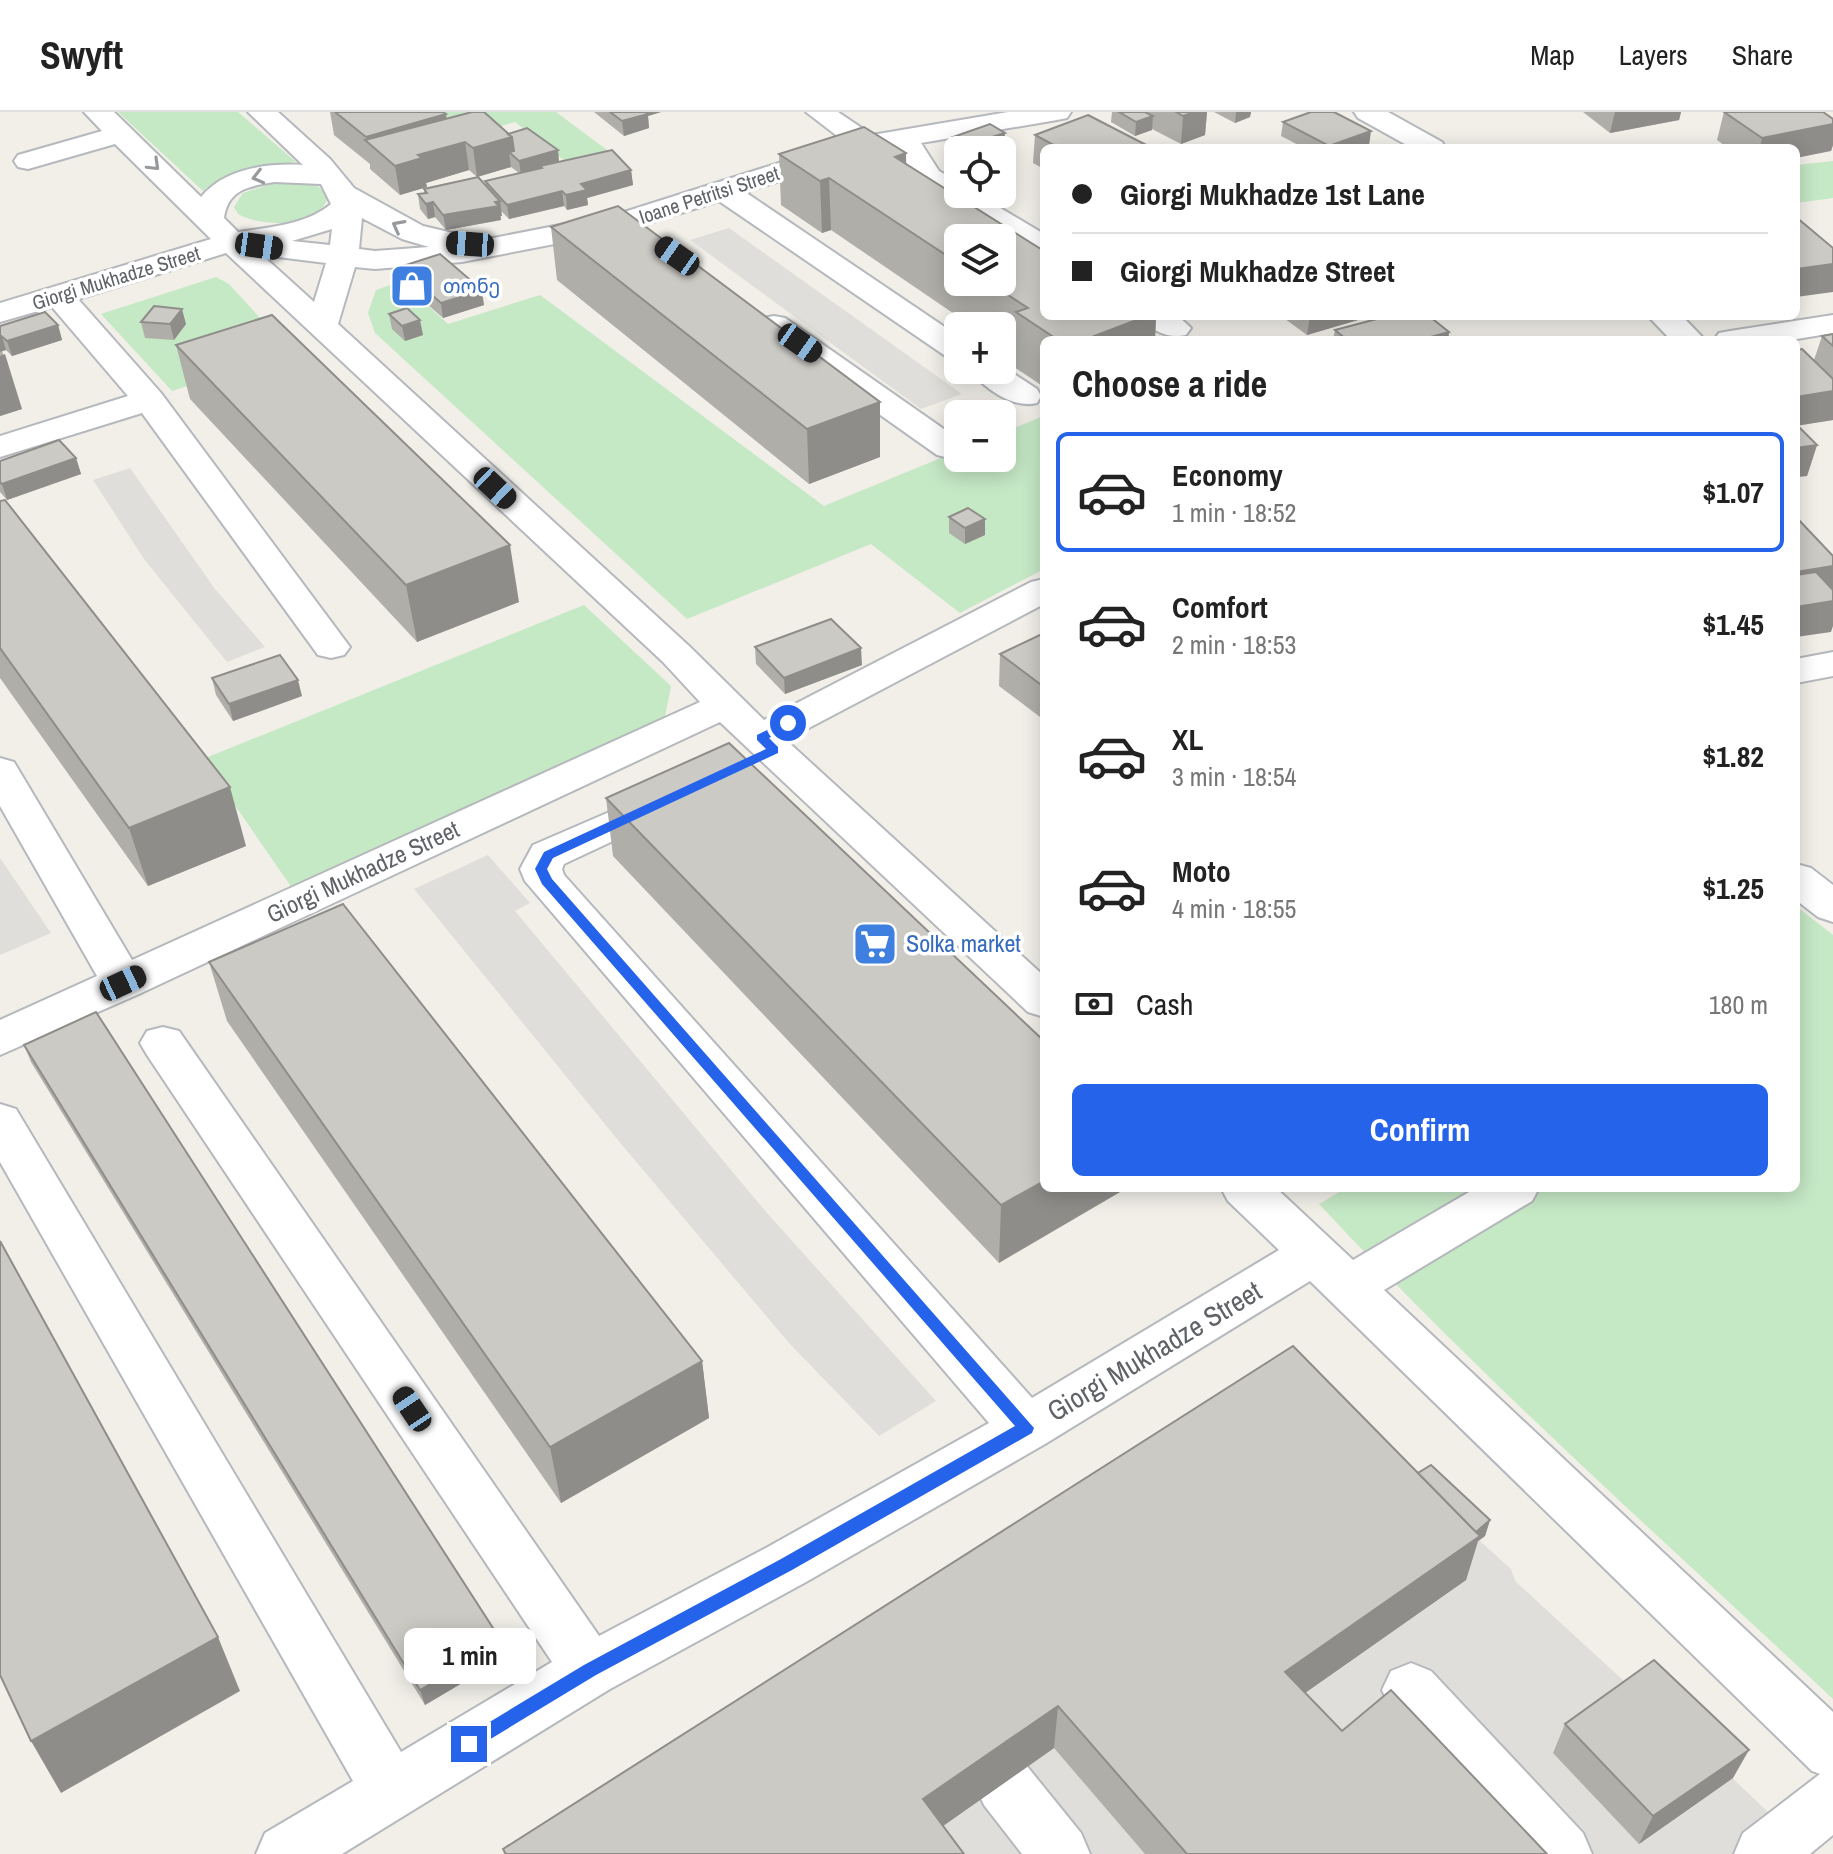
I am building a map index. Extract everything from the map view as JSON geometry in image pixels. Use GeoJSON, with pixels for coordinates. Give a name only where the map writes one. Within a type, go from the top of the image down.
{"type":"FeatureCollection","features":[{"type":"Feature","properties":{"kind":"street","name":"Giorgi Mukhadze Street"},"geometry":{"type":"LineString","coordinates":[[98,112],[231,242],[676,654],[725,705],[1040,997]]}},
{"type":"Feature","properties":{"kind":"street"},"geometry":{"type":"LineString","coordinates":[[262,112],[339,192],[347,227],[322,327]]}},
{"type":"Feature","properties":{"kind":"street"},"geometry":{"type":"LineString","coordinates":[[820,112],[867,144]]}},
{"type":"Feature","properties":{"kind":"street","name":"Ioane Petritsi Street"},"geometry":{"type":"LineString","coordinates":[[231,242],[341,258],[414,259],[501,246],[627,221],[867,144],[1057,112]]}},
{"type":"Feature","properties":{"kind":"street"},"geometry":{"type":"LineString","coordinates":[[1368,112],[1425,144]]}},
{"type":"Feature","properties":{"kind":"street"},"geometry":{"type":"LineString","coordinates":[[28,161],[121,134]]}},
{"type":"Feature","properties":{"kind":"street"},"geometry":{"type":"LineString","coordinates":[[904,138],[929,177],[1040,245]]}},
{"type":"Feature","properties":{"kind":"street","name":"Giorgi Mukhadze Street"},"geometry":{"type":"LineString","coordinates":[[0,313],[231,242],[302,230],[331,219],[339,192],[285,172],[245,180],[214,198],[208,209],[209,219]]}},
{"type":"Feature","properties":{"kind":"street"},"geometry":{"type":"LineString","coordinates":[[722,190],[944,341]]}},
{"type":"Feature","properties":{"kind":"street","name":"Ioane Petritsi Street"},"geometry":{"type":"LineString","coordinates":[[339,192],[399,228],[417,235],[440,241],[501,246]]}},
{"type":"Feature","properties":{"kind":"street"},"geometry":{"type":"LineString","coordinates":[[627,221],[653,239]]}},
{"type":"Feature","properties":{"kind":"street"},"geometry":{"type":"LineString","coordinates":[[60,297],[149,400],[331,647]]}},
{"type":"Feature","properties":{"kind":"street"},"geometry":{"type":"LineString","coordinates":[[756,312],[944,444]]}},
{"type":"Feature","properties":{"kind":"street"},"geometry":{"type":"LineString","coordinates":[[1668,320],[1685,336]]}},
{"type":"Feature","properties":{"kind":"street"},"geometry":{"type":"LineString","coordinates":[[1756,336],[1833,324]]}},
{"type":"Feature","properties":{"kind":"street"},"geometry":{"type":"LineString","coordinates":[[1007,384],[1025,396]]}},
{"type":"Feature","properties":{"kind":"street"},"geometry":{"type":"LineString","coordinates":[[0,447],[149,400]]}},
{"type":"Feature","properties":{"kind":"street"},"geometry":{"type":"LineString","coordinates":[[1026,1428],[546,881],[541,869],[548,855],[715,777],[768,744],[1040,592]]}},
{"type":"Feature","properties":{"kind":"street"},"geometry":{"type":"LineString","coordinates":[[1800,670],[1833,664]]}},
{"type":"Feature","properties":{"kind":"street","name":"Giorgi Mukhadze Street"},"geometry":{"type":"LineString","coordinates":[[0,1039],[725,705]]}},
{"type":"Feature","properties":{"kind":"street"},"geometry":{"type":"LineString","coordinates":[[0,771],[123,983]]}},
{"type":"Feature","properties":{"kind":"street"},"geometry":{"type":"LineString","coordinates":[[163,1043],[590,1670]]}},
{"type":"Feature","properties":{"kind":"street"},"geometry":{"type":"LineString","coordinates":[[0,1121],[391,1791]]}},
{"type":"Feature","properties":{"kind":"street"},"geometry":{"type":"LineString","coordinates":[[1249,1192],[1833,1751]]}},
{"type":"Feature","properties":{"kind":"street","name":"Giorgi Mukhadze Street"},"geometry":{"type":"LineString","coordinates":[[286,1854],[590,1670],[786,1565],[1026,1428],[1332,1270],[1506,1192]]}},
{"type":"Feature","properties":{"kind":"street"},"geometry":{"type":"LineString","coordinates":[[1411,1690],[1562,1854]]}},
{"type":"Feature","properties":{"kind":"street"},"geometry":{"type":"LineString","coordinates":[[1005,1785],[1060,1854]]}},
{"type":"Feature","properties":{"kind":"street"},"geometry":{"type":"LineString","coordinates":[[1764,1854],[1833,1797]]}},
{"type":"Feature","properties":{"kind":"shaded area"},"geometry":{"type":"Polygon","coordinates":[[[729,228],[962,394],[921,409],[690,240],[729,228]]]}},
{"type":"Feature","properties":{"kind":"shaded area"},"geometry":{"type":"Polygon","coordinates":[[[130,468],[215,589],[265,647],[227,662],[144,559],[93,480],[130,468]]]}},
{"type":"Feature","properties":{"kind":"shaded area"},"geometry":{"type":"Polygon","coordinates":[[[488,855],[530,903],[515,911],[767,1213],[936,1401],[879,1436],[789,1343],[617,1139],[414,889],[488,855]]]}},
{"type":"Feature","properties":{"kind":"shaded area"},"geometry":{"type":"Polygon","coordinates":[[[0,858],[51,933],[0,955],[0,858]]]}},
{"type":"Feature","properties":{"kind":"shaded area"},"geometry":{"type":"Polygon","coordinates":[[[1426,1480],[1485,1536],[1480,1541],[1511,1569],[1515,1581],[1636,1692],[1640,1690],[1812,1854],[568,1854],[1426,1480]]]}},
{"type":"Feature","properties":{"kind":"green space"},"geometry":{"type":"Polygon","coordinates":[[[118,112],[238,112],[296,162],[236,174],[203,191],[118,112]]]}},
{"type":"Feature","properties":{"kind":"green space"},"geometry":{"type":"Polygon","coordinates":[[[432,112],[556,112],[611,153],[570,165],[515,122],[464,137],[432,112]]]}},
{"type":"Feature","properties":{"kind":"green space"},"geometry":{"type":"Polygon","coordinates":[[[1833,161],[1833,198],[1800,202],[1800,165],[1833,161]]]}},
{"type":"Feature","properties":{"kind":"green space"},"geometry":{"type":"Polygon","coordinates":[[[280,181],[318,186],[328,197],[322,208],[313,215],[288,223],[260,221],[238,214],[234,207],[243,193],[280,181]]]}},
{"type":"Feature","properties":{"kind":"green space"},"geometry":{"type":"Polygon","coordinates":[[[216,277],[229,284],[291,352],[172,391],[101,314],[216,277]]]}},
{"type":"Feature","properties":{"kind":"green space"},"geometry":{"type":"Polygon","coordinates":[[[401,281],[448,324],[540,295],[824,506],[944,457],[944,472],[1016,472],[1016,427],[1040,418],[1040,571],[960,613],[871,544],[687,619],[375,333],[368,313],[376,290],[401,281]]]}},
{"type":"Feature","properties":{"kind":"green space"},"geometry":{"type":"Polygon","coordinates":[[[584,605],[671,686],[665,716],[633,748],[292,888],[203,759],[584,605]]]}},
{"type":"Feature","properties":{"kind":"green space"},"geometry":{"type":"Polygon","coordinates":[[[1800,909],[1833,935],[1833,1699],[1507,1394],[1319,1204],[1339,1192],[1800,1192],[1800,909]]]}},
{"type":"Feature","properties":{"kind":"building"},"geometry":{"type":"Polygon","coordinates":[[[335,112],[443,112],[446,114],[366,137],[335,112]]]}},
{"type":"Feature","properties":{"kind":"building"},"geometry":{"type":"Polygon","coordinates":[[[472,112],[484,112],[512,137],[473,148],[465,142],[418,155],[422,158],[395,166],[365,140],[472,112]]]}},
{"type":"Feature","properties":{"kind":"building"},"geometry":{"type":"Polygon","coordinates":[[[610,112],[645,112],[648,114],[622,121],[610,112]]]}},
{"type":"Feature","properties":{"kind":"building"},"geometry":{"type":"Polygon","coordinates":[[[1119,112],[1145,112],[1153,116],[1136,122],[1119,112]]]}},
{"type":"Feature","properties":{"kind":"building"},"geometry":{"type":"Polygon","coordinates":[[[1311,112],[1334,112],[1371,131],[1335,144],[1325,144],[1283,122],[1311,112]]]}},
{"type":"Feature","properties":{"kind":"building"},"geometry":{"type":"Polygon","coordinates":[[[1724,112],[1823,112],[1833,119],[1833,124],[1762,138],[1724,112]]]}},
{"type":"Feature","properties":{"kind":"building"},"geometry":{"type":"Polygon","coordinates":[[[1088,115],[1144,144],[1052,144],[1035,135],[1088,115]]]}},
{"type":"Feature","properties":{"kind":"building"},"geometry":{"type":"Polygon","coordinates":[[[990,124],[1005,133],[995,136],[956,136],[990,124]]]}},
{"type":"Feature","properties":{"kind":"building"},"geometry":{"type":"Polygon","coordinates":[[[864,127],[906,153],[895,157],[944,188],[944,208],[976,208],[1001,224],[944,224],[944,254],[829,178],[820,181],[779,154],[864,127]]]}},
{"type":"Feature","properties":{"kind":"building"},"geometry":{"type":"Polygon","coordinates":[[[527,128],[558,150],[519,161],[509,152],[514,151],[512,137],[508,134],[527,128]]]}},
{"type":"Feature","properties":{"kind":"building"},"geometry":{"type":"Polygon","coordinates":[[[612,150],[631,170],[581,184],[587,190],[566,195],[562,191],[507,205],[485,181],[542,168],[540,166],[612,150]]]}},
{"type":"Feature","properties":{"kind":"building"},"geometry":{"type":"Polygon","coordinates":[[[478,177],[500,201],[495,202],[499,206],[443,215],[433,202],[426,204],[418,194],[427,193],[424,189],[478,177]]]}},
{"type":"Feature","properties":{"kind":"building"},"geometry":{"type":"Polygon","coordinates":[[[618,206],[880,402],[807,429],[551,227],[618,206]]]}},
{"type":"Feature","properties":{"kind":"building"},"geometry":{"type":"Polygon","coordinates":[[[1800,220],[1833,248],[1833,264],[1800,268],[1800,220]]]}},
{"type":"Feature","properties":{"kind":"building"},"geometry":{"type":"Polygon","coordinates":[[[1016,233],[1040,248],[1040,320],[1136,320],[1094,336],[1052,336],[1016,312],[1028,308],[1010,296],[1016,296],[1016,233]]]}},
{"type":"Feature","properties":{"kind":"building"},"geometry":{"type":"Polygon","coordinates":[[[440,254],[482,290],[441,303],[400,267],[440,254]]]}},
{"type":"Feature","properties":{"kind":"building"},"geometry":{"type":"Polygon","coordinates":[[[154,306],[182,309],[170,324],[141,322],[154,306]]]}},
{"type":"Feature","properties":{"kind":"building"},"geometry":{"type":"Polygon","coordinates":[[[407,308],[420,320],[402,326],[389,314],[407,308]]]}},
{"type":"Feature","properties":{"kind":"building"},"geometry":{"type":"Polygon","coordinates":[[[45,312],[58,325],[7,341],[0,335],[0,326],[45,312]]]}},
{"type":"Feature","properties":{"kind":"building"},"geometry":{"type":"Polygon","coordinates":[[[272,315],[510,545],[406,585],[176,345],[272,315]]]}},
{"type":"Feature","properties":{"kind":"building"},"geometry":{"type":"Polygon","coordinates":[[[1373,320],[1434,320],[1449,332],[1434,336],[1342,336],[1335,330],[1373,320]]]}},
{"type":"Feature","properties":{"kind":"building"},"geometry":{"type":"Polygon","coordinates":[[[1833,334],[1833,346],[1822,336],[1833,334]]]}},
{"type":"Feature","properties":{"kind":"building"},"geometry":{"type":"Polygon","coordinates":[[[1800,349],[1833,379],[1833,391],[1800,396],[1800,349]]]}},
{"type":"Feature","properties":{"kind":"building"},"geometry":{"type":"Polygon","coordinates":[[[1800,428],[1817,445],[1800,447],[1800,428]]]}},
{"type":"Feature","properties":{"kind":"building"},"geometry":{"type":"Polygon","coordinates":[[[59,440],[76,458],[2,484],[0,482],[0,461],[59,440]]]}},
{"type":"Feature","properties":{"kind":"building"},"geometry":{"type":"Polygon","coordinates":[[[5,500],[230,787],[129,828],[0,648],[0,501],[5,500]]]}},
{"type":"Feature","properties":{"kind":"building"},"geometry":{"type":"Polygon","coordinates":[[[968,508],[985,519],[965,528],[949,517],[968,508]]]}},
{"type":"Feature","properties":{"kind":"building"},"geometry":{"type":"Polygon","coordinates":[[[1800,521],[1833,556],[1833,566],[1800,571],[1800,521]]]}},
{"type":"Feature","properties":{"kind":"building"},"geometry":{"type":"Polygon","coordinates":[[[1816,572],[1833,590],[1833,601],[1800,606],[1800,574],[1816,572]]]}},
{"type":"Feature","properties":{"kind":"building"},"geometry":{"type":"Polygon","coordinates":[[[831,619],[861,648],[784,678],[755,647],[831,619]]]}},
{"type":"Feature","properties":{"kind":"building"},"geometry":{"type":"Polygon","coordinates":[[[1040,635],[1040,684],[1000,654],[1040,635]]]}},
{"type":"Feature","properties":{"kind":"building"},"geometry":{"type":"Polygon","coordinates":[[[280,655],[298,680],[229,704],[212,678],[280,655]]]}},
{"type":"Feature","properties":{"kind":"building"},"geometry":{"type":"Polygon","coordinates":[[[729,743],[1040,1037],[1040,1183],[1001,1205],[606,798],[729,743]]]}},
{"type":"Feature","properties":{"kind":"building"},"geometry":{"type":"Polygon","coordinates":[[[343,904],[702,1361],[550,1447],[209,962],[343,904]]]}},
{"type":"Feature","properties":{"kind":"building"},"geometry":{"type":"Polygon","coordinates":[[[96,1012],[502,1642],[420,1690],[24,1045],[96,1012]]]}},
{"type":"Feature","properties":{"kind":"building"},"geometry":{"type":"Polygon","coordinates":[[[0,1241],[218,1637],[31,1741],[0,1675],[0,1241]]]}},
{"type":"Feature","properties":{"kind":"building"},"geometry":{"type":"Polygon","coordinates":[[[1293,1346],[1480,1536],[1285,1672],[1342,1731],[1391,1690],[1547,1854],[1187,1854],[1058,1706],[923,1799],[964,1854],[506,1854],[503,1849],[1293,1346]]]}},
{"type":"Feature","properties":{"kind":"building"},"geometry":{"type":"Polygon","coordinates":[[[1431,1465],[1490,1520],[1476,1532],[1418,1473],[1431,1465]]]}},
{"type":"Feature","properties":{"kind":"building"},"geometry":{"type":"Polygon","coordinates":[[[1654,1660],[1749,1750],[1653,1816],[1565,1724],[1654,1660]]]}},
{"type":"Feature","properties":{"kind":"place","name":"თონე"},"geometry":{"type":"Point","coordinates":[412,286]}},
{"type":"Feature","properties":{"kind":"place","name":"Solka market"},"geometry":{"type":"Point","coordinates":[875,944]}},
{"type":"Feature","properties":{"kind":"route"},"geometry":{"type":"LineString","coordinates":[[469,1744],[590,1670],[786,1565],[1026,1428],[546,881],[541,869],[548,855],[774,750],[761,737],[788,723]]}}]}
